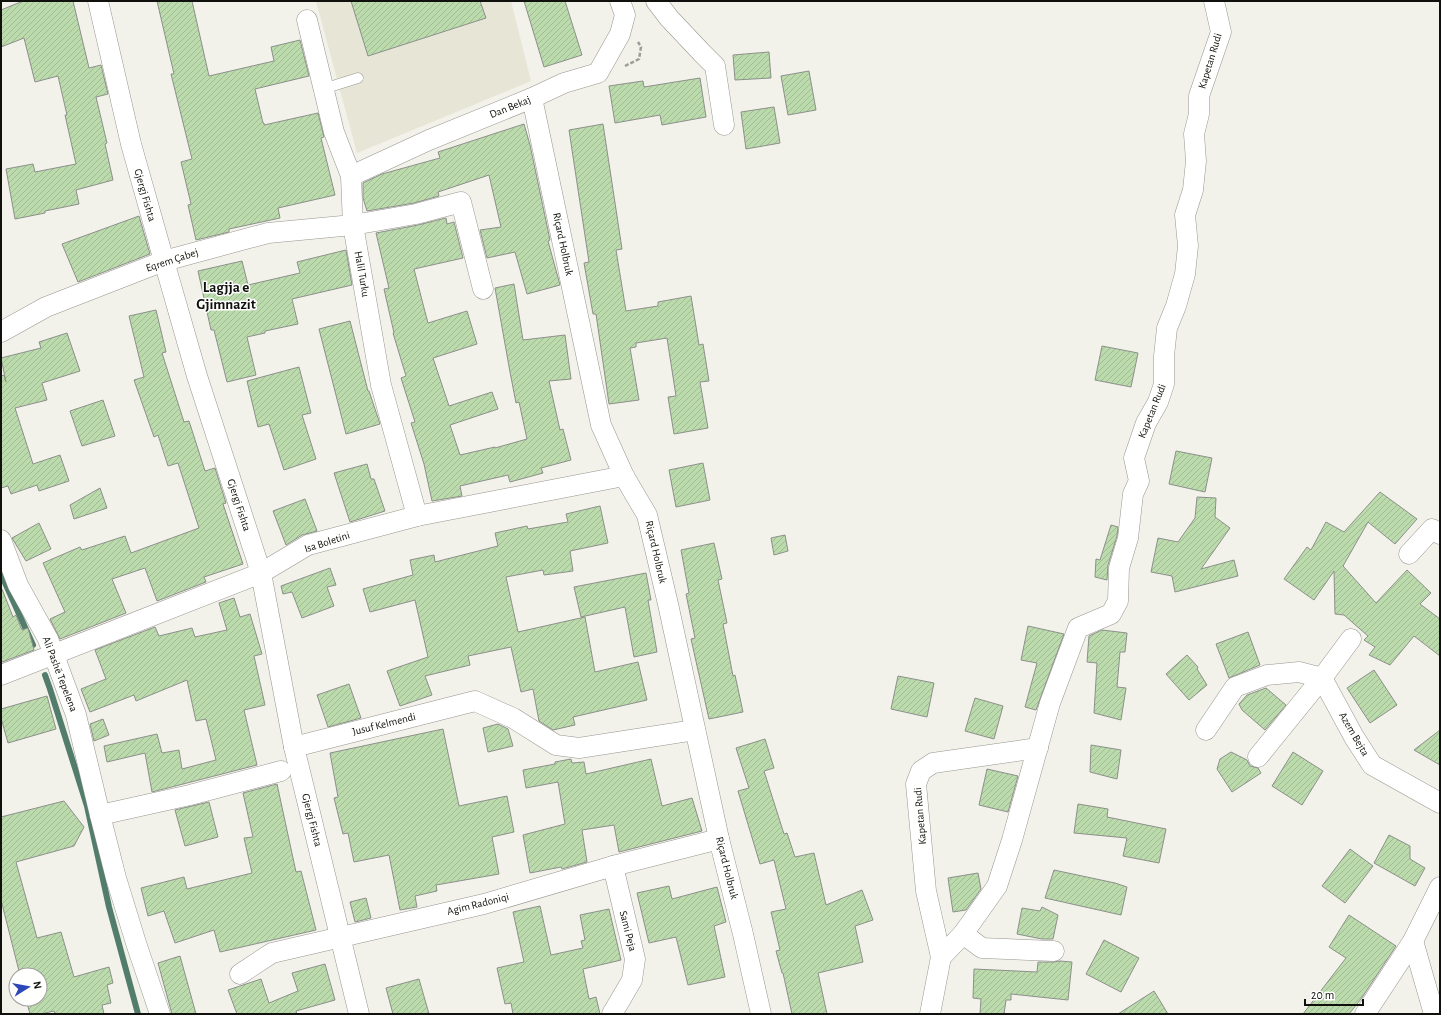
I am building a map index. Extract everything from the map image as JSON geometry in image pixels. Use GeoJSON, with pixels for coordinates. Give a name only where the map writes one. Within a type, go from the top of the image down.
{"type":"FeatureCollection","features":[{"type":"Feature","properties":{"kind":"street","name":"Gjergj Fishta"},"geometry":{"type":"LineString","coordinates":[[98,1],[131,144],[164,261],[197,376],[261,573],[294,747],[359,1014]]}},
{"type":"Feature","properties":{"kind":"street","name":"Dan Bekaj"},"geometry":{"type":"LineString","coordinates":[[351,176],[429,140],[532,98],[564,83],[598,73],[620,34],[625,15],[620,1]]}},
{"type":"Feature","properties":{"kind":"street"},"geometry":{"type":"LineString","coordinates":[[656,1],[669,18],[716,66],[724,125]]}},
{"type":"Feature","properties":{"kind":"street","name":"Kapetan Rudi"},"geometry":{"type":"LineString","coordinates":[[941,957],[963,934],[997,886],[1012,840],[1050,703],[1078,628],[1111,614],[1118,601],[1119,568],[1128,538],[1133,494],[1139,481],[1134,458],[1146,423],[1158,402],[1164,384],[1164,356],[1167,328],[1176,306],[1185,274],[1188,246],[1185,215],[1193,190],[1196,161],[1194,134],[1199,114],[1199,96],[1221,32],[1214,1]]}},
{"type":"Feature","properties":{"kind":"street","name":"Halil Turku"},"geometry":{"type":"LineString","coordinates":[[307,20],[334,132],[351,176],[354,225],[381,385],[417,516]]}},
{"type":"Feature","properties":{"kind":"street","name":"Riçard Holbruk"},"geometry":{"type":"LineString","coordinates":[[532,98],[601,425],[624,476],[647,515],[719,839],[761,1014]]}},
{"type":"Feature","properties":{"kind":"street"},"geometry":{"type":"LineString","coordinates":[[354,225],[416,214],[461,202],[483,289]]}},
{"type":"Feature","properties":{"kind":"street","name":"Eqrem Çabej"},"geometry":{"type":"LineString","coordinates":[[1,332],[46,307],[164,261],[268,233],[354,225]]}},
{"type":"Feature","properties":{"kind":"street","name":"Isa Boletini"},"geometry":{"type":"LineString","coordinates":[[1,675],[261,573],[308,545],[417,516],[624,476]]}},
{"type":"Feature","properties":{"kind":"street"},"geometry":{"type":"LineString","coordinates":[[1409,554],[1432,529],[1440,534]]}},
{"type":"Feature","properties":{"kind":"street","name":"Ali Pashë Tepelena"},"geometry":{"type":"LineString","coordinates":[[1,540],[18,585],[48,639],[76,715],[116,878],[160,1014]]}},
{"type":"Feature","properties":{"kind":"street"},"geometry":{"type":"LineString","coordinates":[[1258,757],[1322,678],[1351,639]]}},
{"type":"Feature","properties":{"kind":"street"},"geometry":{"type":"LineString","coordinates":[[1206,730],[1235,687],[1266,675],[1299,672],[1322,678]]}},
{"type":"Feature","properties":{"kind":"street","name":"Azem Bejta"},"geometry":{"type":"LineString","coordinates":[[1322,678],[1354,737],[1372,765],[1440,803]]}},
{"type":"Feature","properties":{"kind":"street","name":"Jusuf Kelmendi"},"geometry":{"type":"LineString","coordinates":[[294,747],[475,702],[513,718],[556,745],[579,748],[695,730]]}},
{"type":"Feature","properties":{"kind":"street","name":"Kapetan Rudi"},"geometry":{"type":"LineString","coordinates":[[930,1014],[941,957],[926,891],[916,784],[921,771],[933,763],[1038,748]]}},
{"type":"Feature","properties":{"kind":"street"},"geometry":{"type":"LineString","coordinates":[[100,815],[190,795],[281,770]]}},
{"type":"Feature","properties":{"kind":"street","name":"Agim Radoniqi"},"geometry":{"type":"LineString","coordinates":[[240,974],[272,953],[484,904],[613,866],[719,839]]}},
{"type":"Feature","properties":{"kind":"street","name":"Sami Peja"},"geometry":{"type":"LineString","coordinates":[[612,1014],[632,980],[635,959],[613,866]]}},
{"type":"Feature","properties":{"kind":"street"},"geometry":{"type":"LineString","coordinates":[[1365,1014],[1413,941],[1440,887]]}},
{"type":"Feature","properties":{"kind":"street"},"geometry":{"type":"LineString","coordinates":[[963,934],[982,948],[1054,951]]}},
{"type":"Feature","properties":{"kind":"street"},"geometry":{"type":"LineString","coordinates":[[1413,941],[1434,1014]]}},
{"type":"Feature","properties":{"kind":"lane"},"geometry":{"type":"LineString","coordinates":[[323,89],[358,78]]}},
{"type":"Feature","properties":{"kind":"shaded area"},"geometry":{"type":"Polygon","coordinates":[[[316,1],[511,1],[531,81],[357,153],[316,1]]]}},
{"type":"Feature","properties":{"kind":"building"},"geometry":{"type":"Polygon","coordinates":[[[23,1],[73,1],[89,68],[101,65],[108,94],[96,97],[107,143],[105,144],[113,180],[76,190],[79,204],[15,219],[6,169],[33,164],[35,172],[76,164],[58,76],[35,82],[24,38],[1,47],[1,10],[23,1]]]}},
{"type":"Feature","properties":{"kind":"building"},"geometry":{"type":"Polygon","coordinates":[[[157,1],[192,1],[209,76],[274,61],[271,47],[300,40],[309,76],[255,89],[264,125],[318,113],[324,137],[321,138],[335,195],[278,208],[280,218],[229,229],[229,232],[196,240],[188,205],[191,204],[181,162],[192,159],[171,74],[174,74],[157,1]]]}},
{"type":"Feature","properties":{"kind":"building"},"geometry":{"type":"Polygon","coordinates":[[[351,1],[480,1],[486,18],[368,56],[351,1]]]}},
{"type":"Feature","properties":{"kind":"building"},"geometry":{"type":"Polygon","coordinates":[[[524,1],[565,1],[582,55],[544,67],[524,1]]]}},
{"type":"Feature","properties":{"kind":"building"},"geometry":{"type":"Polygon","coordinates":[[[769,52],[771,78],[735,80],[733,55],[769,52]]]}},
{"type":"Feature","properties":{"kind":"building"},"geometry":{"type":"Polygon","coordinates":[[[809,71],[816,110],[788,115],[781,76],[809,71]]]}},
{"type":"Feature","properties":{"kind":"building"},"geometry":{"type":"Polygon","coordinates":[[[700,78],[706,117],[662,125],[660,115],[615,123],[609,86],[643,81],[644,87],[700,78]]]}},
{"type":"Feature","properties":{"kind":"building"},"geometry":{"type":"Polygon","coordinates":[[[774,107],[780,143],[746,149],[741,112],[774,107]]]}},
{"type":"Feature","properties":{"kind":"building"},"geometry":{"type":"Polygon","coordinates":[[[524,124],[530,145],[550,240],[548,241],[560,285],[527,294],[515,252],[487,258],[480,230],[501,227],[489,175],[438,192],[439,196],[414,203],[367,211],[363,198],[363,183],[382,174],[440,158],[438,152],[524,124]]]}},
{"type":"Feature","properties":{"kind":"building"},"geometry":{"type":"Polygon","coordinates":[[[603,124],[622,249],[616,250],[626,311],[658,306],[658,302],[691,296],[699,345],[703,344],[709,381],[700,382],[708,428],[674,434],[668,397],[676,396],[667,338],[636,343],[636,347],[630,348],[639,400],[609,404],[596,314],[593,314],[584,263],[589,262],[569,130],[603,124]]]}},
{"type":"Feature","properties":{"kind":"building"},"geometry":{"type":"Polygon","coordinates":[[[139,216],[150,254],[78,282],[62,244],[139,216]]]}},
{"type":"Feature","properties":{"kind":"building"},"geometry":{"type":"Polygon","coordinates":[[[446,218],[447,224],[454,222],[463,258],[414,269],[428,323],[467,311],[477,344],[433,358],[449,406],[492,392],[498,409],[450,425],[460,455],[495,448],[527,439],[519,402],[516,403],[495,288],[514,284],[523,340],[565,335],[571,379],[549,381],[560,430],[563,429],[571,460],[541,468],[543,473],[510,482],[508,475],[460,486],[462,496],[432,501],[424,464],[411,423],[415,422],[401,378],[406,376],[393,333],[384,289],[389,288],[376,233],[446,218]]]}},
{"type":"Feature","properties":{"kind":"building"},"geometry":{"type":"Polygon","coordinates":[[[346,250],[352,285],[292,299],[298,324],[265,331],[265,333],[247,337],[256,375],[227,382],[214,330],[211,330],[198,271],[242,261],[248,285],[300,273],[297,262],[346,250]]]}},
{"type":"Feature","properties":{"kind":"building"},"geometry":{"type":"Polygon","coordinates":[[[156,310],[166,352],[162,353],[184,422],[189,421],[205,471],[215,468],[226,503],[223,504],[243,564],[204,577],[206,582],[157,601],[145,568],[112,579],[126,613],[60,639],[50,619],[65,612],[43,563],[80,547],[82,550],[125,536],[131,553],[199,528],[178,463],[168,466],[158,435],[154,437],[134,380],[144,377],[129,316],[156,310]]]}},
{"type":"Feature","properties":{"kind":"building"},"geometry":{"type":"Polygon","coordinates":[[[350,321],[368,391],[380,424],[346,434],[319,329],[350,321]]]}},
{"type":"Feature","properties":{"kind":"building"},"geometry":{"type":"Polygon","coordinates":[[[67,333],[80,371],[42,383],[47,400],[15,408],[33,464],[60,455],[69,481],[39,491],[37,485],[11,494],[8,486],[1,488],[1,376],[4,375],[6,382],[1,358],[41,348],[39,342],[67,333]]]}},
{"type":"Feature","properties":{"kind":"building"},"geometry":{"type":"Polygon","coordinates":[[[1102,346],[1138,353],[1131,387],[1095,380],[1102,346]]]}},
{"type":"Feature","properties":{"kind":"building"},"geometry":{"type":"Polygon","coordinates":[[[299,367],[311,413],[302,415],[316,459],[284,470],[269,424],[258,427],[247,381],[299,367]]]}},
{"type":"Feature","properties":{"kind":"building"},"geometry":{"type":"Polygon","coordinates":[[[103,400],[115,436],[82,446],[70,411],[103,400]]]}},
{"type":"Feature","properties":{"kind":"building"},"geometry":{"type":"Polygon","coordinates":[[[1176,451],[1212,458],[1205,492],[1169,484],[1176,451]]]}},
{"type":"Feature","properties":{"kind":"building"},"geometry":{"type":"Polygon","coordinates":[[[703,463],[710,500],[676,507],[669,470],[703,463]]]}},
{"type":"Feature","properties":{"kind":"building"},"geometry":{"type":"Polygon","coordinates":[[[367,464],[371,479],[374,479],[385,511],[350,522],[334,473],[367,464]]]}},
{"type":"Feature","properties":{"kind":"building"},"geometry":{"type":"Polygon","coordinates":[[[100,488],[107,508],[74,519],[70,505],[100,488]]]}},
{"type":"Feature","properties":{"kind":"building"},"geometry":{"type":"Polygon","coordinates":[[[1380,492],[1417,519],[1395,544],[1368,522],[1343,566],[1376,603],[1407,570],[1431,593],[1420,604],[1440,619],[1440,656],[1414,636],[1390,665],[1369,655],[1375,647],[1364,640],[1368,636],[1344,615],[1335,614],[1334,571],[1314,600],[1284,579],[1307,547],[1311,550],[1326,522],[1344,532],[1380,492]]]}},
{"type":"Feature","properties":{"kind":"building"},"geometry":{"type":"Polygon","coordinates":[[[1197,497],[1216,498],[1215,517],[1230,528],[1201,569],[1234,560],[1238,576],[1175,592],[1172,576],[1151,572],[1158,538],[1178,542],[1195,518],[1197,497]]]}},
{"type":"Feature","properties":{"kind":"building"},"geometry":{"type":"Polygon","coordinates":[[[305,499],[317,531],[302,535],[286,545],[273,511],[305,499]]]}},
{"type":"Feature","properties":{"kind":"building"},"geometry":{"type":"Polygon","coordinates":[[[600,506],[608,543],[570,551],[573,571],[544,575],[543,570],[506,577],[518,632],[585,617],[595,672],[638,662],[647,700],[573,717],[575,725],[553,730],[539,721],[533,689],[521,692],[511,647],[468,656],[470,665],[425,676],[432,695],[400,706],[387,671],[428,657],[415,600],[370,612],[363,589],[413,575],[410,560],[434,555],[435,562],[498,546],[495,533],[527,526],[528,529],[568,522],[566,514],[600,506]]]}},
{"type":"Feature","properties":{"kind":"building"},"geometry":{"type":"Polygon","coordinates":[[[39,523],[51,549],[26,561],[12,538],[39,523]]]}},
{"type":"Feature","properties":{"kind":"building"},"geometry":{"type":"Polygon","coordinates":[[[1111,525],[1118,527],[1117,536],[1108,565],[1107,580],[1095,577],[1096,559],[1100,560],[1111,525]]]}},
{"type":"Feature","properties":{"kind":"building"},"geometry":{"type":"Polygon","coordinates":[[[785,535],[788,551],[774,555],[771,538],[785,535]]]}},
{"type":"Feature","properties":{"kind":"building"},"geometry":{"type":"Polygon","coordinates":[[[714,543],[722,579],[718,580],[727,623],[723,624],[733,676],[735,675],[743,712],[709,719],[691,639],[695,638],[686,594],[689,593],[681,550],[714,543]]]}},
{"type":"Feature","properties":{"kind":"building"},"geometry":{"type":"Polygon","coordinates":[[[330,568],[336,585],[327,587],[334,606],[302,618],[292,592],[283,594],[281,586],[330,568]]]}},
{"type":"Feature","properties":{"kind":"building"},"geometry":{"type":"Polygon","coordinates":[[[646,573],[651,600],[648,600],[657,652],[634,657],[625,607],[581,617],[574,587],[646,573]]]}},
{"type":"Feature","properties":{"kind":"building"},"geometry":{"type":"Polygon","coordinates":[[[1,589],[13,617],[16,615],[22,630],[28,628],[34,650],[2,662],[1,659],[1,589]]]}},
{"type":"Feature","properties":{"kind":"building"},"geometry":{"type":"Polygon","coordinates":[[[234,598],[240,617],[250,614],[262,654],[254,656],[265,705],[244,710],[257,765],[152,792],[145,753],[107,762],[104,746],[157,734],[162,753],[179,750],[182,769],[216,760],[206,719],[196,721],[187,680],[136,701],[134,695],[90,712],[81,689],[106,679],[95,650],[155,627],[159,636],[192,628],[195,637],[227,630],[219,603],[234,598]]]}},
{"type":"Feature","properties":{"kind":"building"},"geometry":{"type":"Polygon","coordinates":[[[1028,626],[1064,634],[1036,710],[1025,707],[1037,663],[1021,660],[1028,626]]]}},
{"type":"Feature","properties":{"kind":"building"},"geometry":{"type":"Polygon","coordinates":[[[1102,630],[1127,633],[1125,652],[1120,652],[1117,687],[1126,688],[1121,720],[1094,713],[1097,663],[1087,662],[1089,636],[1102,630]]]}},
{"type":"Feature","properties":{"kind":"building"},"geometry":{"type":"Polygon","coordinates":[[[1248,632],[1260,665],[1229,678],[1216,644],[1248,632]]]}},
{"type":"Feature","properties":{"kind":"building"},"geometry":{"type":"Polygon","coordinates":[[[1187,655],[1198,667],[1197,669],[1207,685],[1189,700],[1166,674],[1187,655]]]}},
{"type":"Feature","properties":{"kind":"building"},"geometry":{"type":"Polygon","coordinates":[[[1374,670],[1397,705],[1370,723],[1347,688],[1374,670]]]}},
{"type":"Feature","properties":{"kind":"building"},"geometry":{"type":"Polygon","coordinates":[[[898,676],[934,683],[927,717],[891,709],[898,676]]]}},
{"type":"Feature","properties":{"kind":"building"},"geometry":{"type":"Polygon","coordinates":[[[349,684],[361,718],[328,727],[317,695],[349,684]]]}},
{"type":"Feature","properties":{"kind":"building"},"geometry":{"type":"Polygon","coordinates":[[[1266,688],[1286,705],[1265,730],[1242,710],[1239,704],[1247,695],[1266,688]]]}},
{"type":"Feature","properties":{"kind":"building"},"geometry":{"type":"Polygon","coordinates":[[[47,696],[56,729],[8,743],[1,718],[1,709],[47,696]]]}},
{"type":"Feature","properties":{"kind":"building"},"geometry":{"type":"Polygon","coordinates":[[[975,698],[1003,706],[994,739],[965,731],[975,698]]]}},
{"type":"Feature","properties":{"kind":"building"},"geometry":{"type":"Polygon","coordinates":[[[103,719],[109,735],[94,741],[90,724],[103,719]]]}},
{"type":"Feature","properties":{"kind":"building"},"geometry":{"type":"Polygon","coordinates":[[[498,724],[508,729],[513,746],[488,752],[483,728],[498,724]]]}},
{"type":"Feature","properties":{"kind":"building"},"geometry":{"type":"Polygon","coordinates":[[[443,729],[459,806],[507,796],[514,832],[492,837],[499,874],[436,885],[437,891],[415,896],[417,907],[400,910],[389,855],[354,862],[348,833],[343,834],[334,798],[338,797],[330,753],[443,729]]]}},
{"type":"Feature","properties":{"kind":"building"},"geometry":{"type":"Polygon","coordinates":[[[1440,730],[1440,765],[1414,750],[1440,730]]]}},
{"type":"Feature","properties":{"kind":"building"},"geometry":{"type":"Polygon","coordinates":[[[765,739],[774,768],[764,771],[784,834],[787,833],[795,857],[814,853],[826,905],[862,890],[873,920],[855,926],[863,962],[818,973],[827,1014],[792,1014],[783,973],[776,951],[780,950],[771,912],[786,909],[774,860],[760,864],[738,791],[749,788],[736,748],[765,739]]]}},
{"type":"Feature","properties":{"kind":"building"},"geometry":{"type":"Polygon","coordinates":[[[1091,745],[1121,750],[1117,779],[1090,772],[1091,745]]]}},
{"type":"Feature","properties":{"kind":"building"},"geometry":{"type":"Polygon","coordinates":[[[1231,752],[1247,760],[1250,766],[1258,768],[1261,773],[1232,792],[1217,769],[1220,759],[1231,752]]]}},
{"type":"Feature","properties":{"kind":"building"},"geometry":{"type":"Polygon","coordinates":[[[1293,752],[1323,771],[1302,805],[1272,786],[1293,752]]]}},
{"type":"Feature","properties":{"kind":"building"},"geometry":{"type":"Polygon","coordinates":[[[571,759],[572,763],[584,762],[586,774],[651,759],[662,806],[692,798],[702,831],[619,852],[614,825],[582,830],[587,862],[562,869],[561,867],[530,873],[523,835],[565,824],[558,782],[526,788],[523,770],[555,764],[555,762],[571,759]]]}},
{"type":"Feature","properties":{"kind":"building"},"geometry":{"type":"Polygon","coordinates":[[[987,769],[1018,776],[1008,812],[979,805],[987,769]]]}},
{"type":"Feature","properties":{"kind":"building"},"geometry":{"type":"Polygon","coordinates":[[[277,784],[296,872],[301,871],[316,930],[220,952],[214,930],[175,943],[164,911],[148,916],[141,888],[184,877],[187,889],[252,873],[244,838],[253,837],[243,793],[277,784]]]}},
{"type":"Feature","properties":{"kind":"building"},"geometry":{"type":"Polygon","coordinates":[[[64,801],[84,827],[74,846],[16,862],[37,938],[61,932],[74,977],[109,967],[113,983],[107,985],[111,1003],[102,1005],[104,1014],[55,1014],[54,1011],[41,1014],[30,1014],[28,1007],[48,1007],[48,967],[18,967],[1,900],[1,817],[64,801]]]}},
{"type":"Feature","properties":{"kind":"building"},"geometry":{"type":"Polygon","coordinates":[[[209,802],[218,837],[185,846],[175,810],[209,802]]]}},
{"type":"Feature","properties":{"kind":"building"},"geometry":{"type":"Polygon","coordinates":[[[1078,804],[1108,809],[1107,817],[1166,829],[1159,863],[1123,856],[1127,838],[1074,833],[1078,804]]]}},
{"type":"Feature","properties":{"kind":"building"},"geometry":{"type":"Polygon","coordinates":[[[1389,835],[1410,846],[1410,859],[1425,868],[1415,886],[1374,863],[1389,835]]]}},
{"type":"Feature","properties":{"kind":"building"},"geometry":{"type":"Polygon","coordinates":[[[1350,849],[1373,866],[1345,903],[1322,886],[1350,849]]]}},
{"type":"Feature","properties":{"kind":"building"},"geometry":{"type":"Polygon","coordinates":[[[1054,870],[1127,887],[1121,915],[1045,898],[1054,870]]]}},
{"type":"Feature","properties":{"kind":"building"},"geometry":{"type":"Polygon","coordinates":[[[978,873],[981,889],[966,910],[953,912],[948,878],[978,873]]]}},
{"type":"Feature","properties":{"kind":"building"},"geometry":{"type":"Polygon","coordinates":[[[669,886],[672,899],[717,887],[726,922],[714,926],[725,977],[688,985],[676,937],[649,943],[637,893],[669,886]]]}},
{"type":"Feature","properties":{"kind":"building"},"geometry":{"type":"Polygon","coordinates":[[[366,898],[371,918],[355,922],[350,902],[366,898]]]}},
{"type":"Feature","properties":{"kind":"building"},"geometry":{"type":"Polygon","coordinates":[[[540,906],[551,955],[583,948],[581,941],[585,940],[580,915],[609,909],[621,960],[583,969],[589,999],[596,997],[600,1014],[513,1014],[511,1003],[505,1004],[497,968],[524,962],[513,912],[540,906]]]}},
{"type":"Feature","properties":{"kind":"building"},"geometry":{"type":"Polygon","coordinates":[[[1042,907],[1058,915],[1053,939],[1042,939],[1017,934],[1022,908],[1040,911],[1042,907]]]}},
{"type":"Feature","properties":{"kind":"building"},"geometry":{"type":"Polygon","coordinates":[[[1349,915],[1396,946],[1361,999],[1349,1014],[1303,1014],[1346,958],[1329,947],[1349,915]]]}},
{"type":"Feature","properties":{"kind":"building"},"geometry":{"type":"Polygon","coordinates":[[[1104,940],[1139,958],[1121,992],[1086,974],[1104,940]]]}},
{"type":"Feature","properties":{"kind":"building"},"geometry":{"type":"Polygon","coordinates":[[[180,956],[196,1014],[172,1014],[158,963],[180,956]]]}},
{"type":"Feature","properties":{"kind":"building"},"geometry":{"type":"Polygon","coordinates":[[[1038,962],[1072,962],[1068,1000],[1011,994],[1011,1000],[1006,1000],[1004,1014],[980,1014],[981,999],[973,998],[974,969],[1037,972],[1038,962]]]}},
{"type":"Feature","properties":{"kind":"building"},"geometry":{"type":"Polygon","coordinates":[[[325,964],[335,1000],[296,1011],[297,1014],[237,1014],[228,990],[261,979],[269,1003],[298,991],[292,973],[325,964]]]}},
{"type":"Feature","properties":{"kind":"building"},"geometry":{"type":"Polygon","coordinates":[[[419,979],[429,1014],[393,1014],[386,988],[419,979]]]}},
{"type":"Feature","properties":{"kind":"building"},"geometry":{"type":"Polygon","coordinates":[[[1154,991],[1168,1014],[1118,1014],[1154,991]]]}},
{"type":"Feature","properties":{"kind":"waterway"},"geometry":{"type":"LineString","coordinates":[[1,574],[33,645]]}},
{"type":"Feature","properties":{"kind":"waterway"},"geometry":{"type":"LineString","coordinates":[[45,675],[87,806],[109,907],[138,1014]]}},
{"type":"Feature","properties":{"kind":"district","name":"Lagjja e Gjimnazit"},"geometry":{"type":"Point","coordinates":[226,296]}}]}
